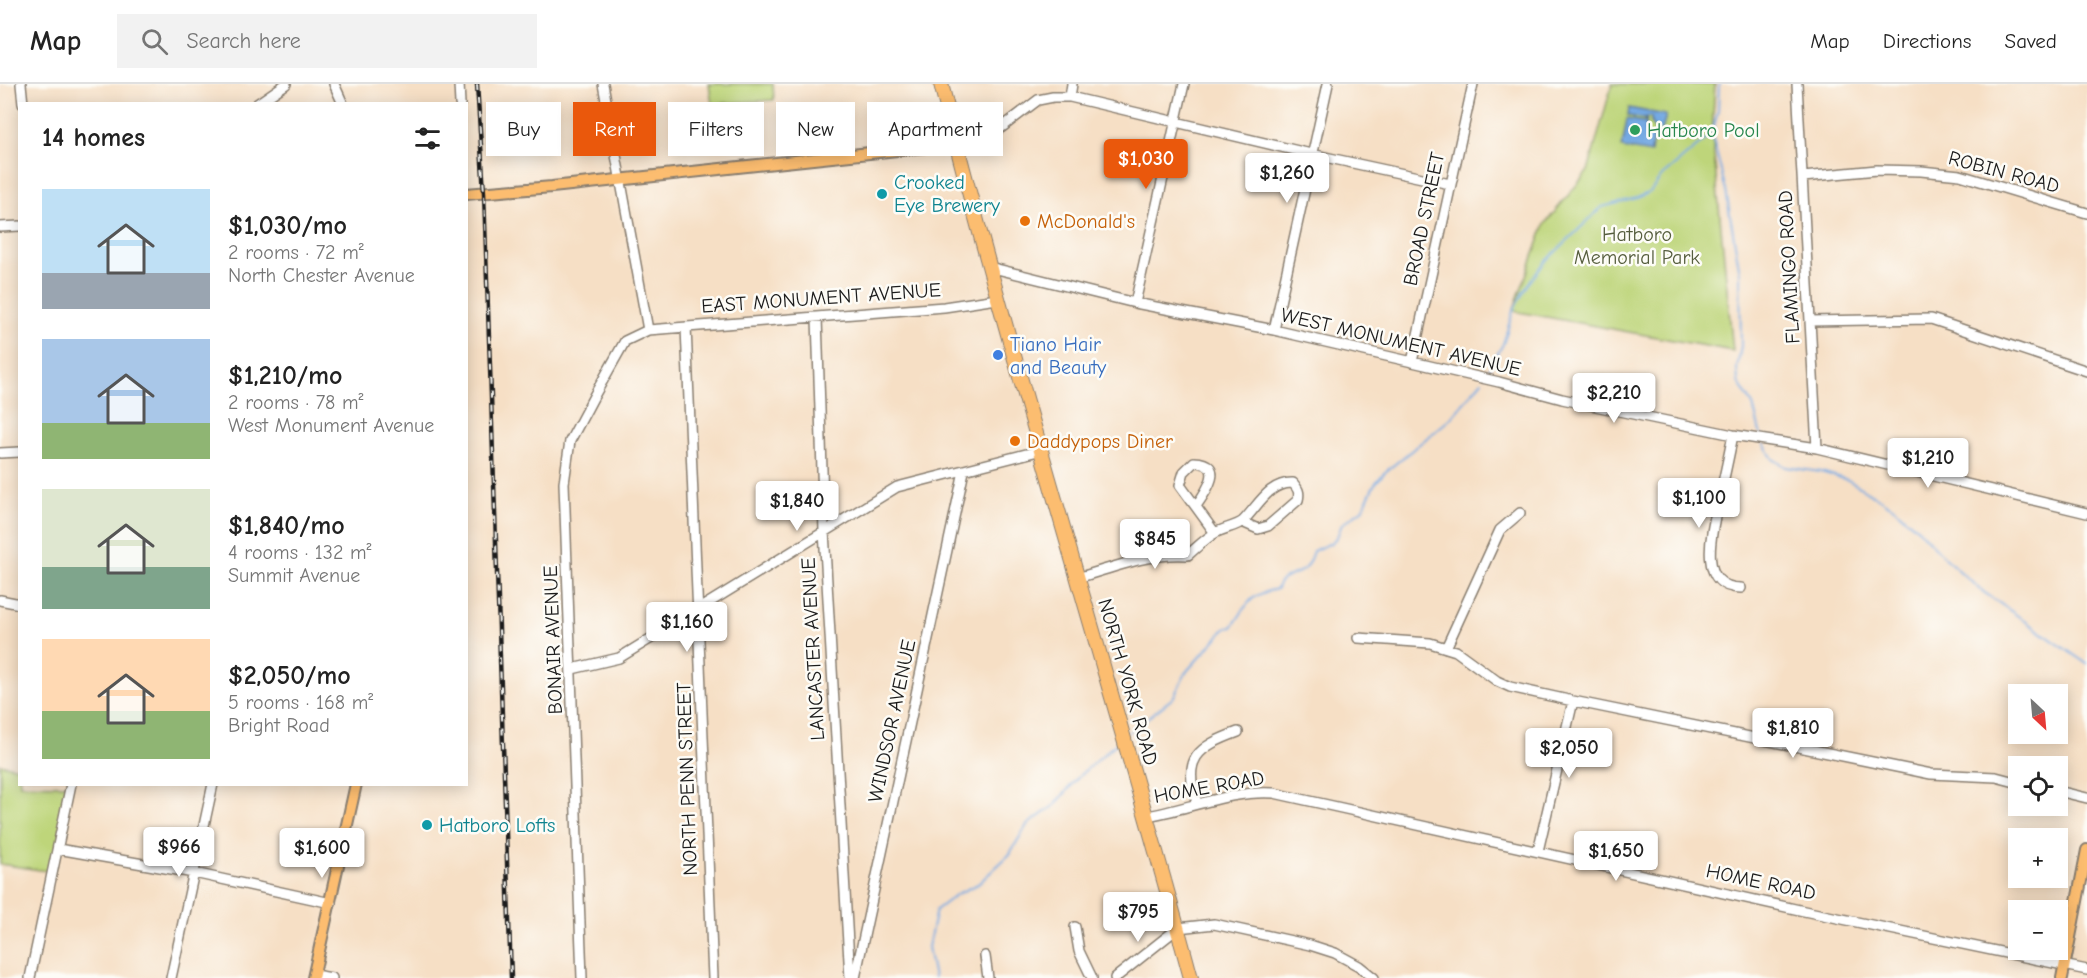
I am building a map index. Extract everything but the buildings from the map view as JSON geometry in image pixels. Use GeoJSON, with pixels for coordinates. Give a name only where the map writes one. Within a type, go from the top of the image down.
{"type":"FeatureCollection","features":[{"type":"Feature","properties":{"kind":"highway","name":"NORTH YORK ROAD"},"geometry":{"type":"LineString","coordinates":[[941,84],[946,102]]}},
{"type":"Feature","properties":{"kind":"highway","name":"NORTH YORK ROAD"},"geometry":{"type":"LineString","coordinates":[[960,156],[997,299],[1122,728],[1191,978]]}},
{"type":"Feature","properties":{"kind":"main road"},"geometry":{"type":"LineString","coordinates":[[468,194],[867,153]]}},
{"type":"Feature","properties":{"kind":"main road"},"geometry":{"type":"LineString","coordinates":[[313,976],[356,786]]}},
{"type":"Feature","properties":{"kind":"main road"},"geometry":{"type":"LineString","coordinates":[[2062,978],[2087,850]]}},
{"type":"Feature","properties":{"kind":"street"},"geometry":{"type":"LineString","coordinates":[[21,84],[22,102]]}},
{"type":"Feature","properties":{"kind":"street"},"geometry":{"type":"LineString","coordinates":[[260,102],[286,84]]}},
{"type":"Feature","properties":{"kind":"street"},"geometry":{"type":"LineString","coordinates":[[334,84],[341,102]]}},
{"type":"Feature","properties":{"kind":"street"},"geometry":{"type":"LineString","coordinates":[[459,84],[460,102]]}},
{"type":"Feature","properties":{"kind":"street"},"geometry":{"type":"LineString","coordinates":[[603,84],[648,330]]}},
{"type":"Feature","properties":{"kind":"street"},"geometry":{"type":"LineString","coordinates":[[1070,97],[1072,84]]}},
{"type":"Feature","properties":{"kind":"street"},"geometry":{"type":"LineString","coordinates":[[1135,303],[1184,84]]}},
{"type":"Feature","properties":{"kind":"street"},"geometry":{"type":"LineString","coordinates":[[1274,330],[1328,84]]}},
{"type":"Feature","properties":{"kind":"street","name":"BROAD STREET"},"geometry":{"type":"LineString","coordinates":[[1412,362],[1473,84]]}},
{"type":"Feature","properties":{"kind":"street","name":"FLAMINGO ROAD"},"geometry":{"type":"LineString","coordinates":[[1797,84],[1817,448]]}},
{"type":"Feature","properties":{"kind":"street"},"geometry":{"type":"LineString","coordinates":[[1003,126],[1038,100],[1070,97],[1450,184]]}},
{"type":"Feature","properties":{"kind":"street","name":"ROBIN ROAD"},"geometry":{"type":"LineString","coordinates":[[1803,177],[1877,170],[1921,171],[1960,176],[2087,213]]}},
{"type":"Feature","properties":{"kind":"street"},"geometry":{"type":"LineString","coordinates":[[0,227],[18,226]]}},
{"type":"Feature","properties":{"kind":"street","name":"WEST MONUMENT AVENUE"},"geometry":{"type":"LineString","coordinates":[[989,267],[1135,303],[1274,330],[1562,399],[1733,435],[1817,448],[2087,513]]}},
{"type":"Feature","properties":{"kind":"street","name":"EAST MONUMENT AVENUE"},"geometry":{"type":"LineString","coordinates":[[648,330],[963,306],[997,299]]}},
{"type":"Feature","properties":{"kind":"street","name":"LANCASTER AVENUE"},"geometry":{"type":"LineString","coordinates":[[817,318],[824,531],[850,978]]}},
{"type":"Feature","properties":{"kind":"street"},"geometry":{"type":"LineString","coordinates":[[1810,321],[1931,319],[2087,372]]}},
{"type":"Feature","properties":{"kind":"street","name":"NORTH PENN STREET"},"geometry":{"type":"LineString","coordinates":[[686,327],[713,978]]}},
{"type":"Feature","properties":{"kind":"street","name":"BONAIR AVENUE"},"geometry":{"type":"LineString","coordinates":[[582,978],[564,483],[570,441],[625,341],[648,330]]}},
{"type":"Feature","properties":{"kind":"street"},"geometry":{"type":"LineString","coordinates":[[1733,435],[1711,533],[1710,554],[1718,580],[1725,585],[1741,588]]}},
{"type":"Feature","properties":{"kind":"street"},"geometry":{"type":"LineString","coordinates":[[572,669],[619,658],[897,487],[1042,450]]}},
{"type":"Feature","properties":{"kind":"street"},"geometry":{"type":"LineString","coordinates":[[0,453],[18,452]]}},
{"type":"Feature","properties":{"kind":"street"},"geometry":{"type":"LineString","coordinates":[[1196,506],[1212,482],[1209,468],[1202,462],[1194,462],[1184,472],[1180,484],[1215,533]]}},
{"type":"Feature","properties":{"kind":"street","name":"WINDSOR AVENUE"},"geometry":{"type":"LineString","coordinates":[[855,978],[964,471]]}},
{"type":"Feature","properties":{"kind":"street"},"geometry":{"type":"LineString","coordinates":[[1077,579],[1152,557],[1170,554],[1188,555],[1215,533],[1242,522],[1254,506],[1275,488],[1286,483],[1293,483],[1297,487],[1300,493],[1298,500],[1268,526],[1258,530],[1242,522]]}},
{"type":"Feature","properties":{"kind":"street"},"geometry":{"type":"LineString","coordinates":[[1446,648],[1500,530],[1520,513]]}},
{"type":"Feature","properties":{"kind":"street"},"geometry":{"type":"LineString","coordinates":[[0,600],[18,604]]}},
{"type":"Feature","properties":{"kind":"street"},"geometry":{"type":"LineString","coordinates":[[1358,638],[1430,643],[1456,651],[1497,681],[1510,687],[1573,701],[1931,774],[1996,777],[2008,780]]}},
{"type":"Feature","properties":{"kind":"street"},"geometry":{"type":"LineString","coordinates":[[1538,851],[1573,701]]}},
{"type":"Feature","properties":{"kind":"street"},"geometry":{"type":"LineString","coordinates":[[1197,803],[1190,777],[1197,754],[1238,732]]}},
{"type":"Feature","properties":{"kind":"street"},"geometry":{"type":"LineString","coordinates":[[30,978],[71,786]]}},
{"type":"Feature","properties":{"kind":"street"},"geometry":{"type":"LineString","coordinates":[[171,978],[213,786]]}},
{"type":"Feature","properties":{"kind":"street","name":"HOME ROAD"},"geometry":{"type":"LineString","coordinates":[[1147,816],[1168,813],[1197,803],[1260,792],[1274,793],[1793,908],[2087,970]]}},
{"type":"Feature","properties":{"kind":"street"},"geometry":{"type":"LineString","coordinates":[[2068,793],[2087,798]]}},
{"type":"Feature","properties":{"kind":"street"},"geometry":{"type":"LineString","coordinates":[[58,849],[194,873],[331,903]]}},
{"type":"Feature","properties":{"kind":"street"},"geometry":{"type":"LineString","coordinates":[[1115,978],[1178,928],[1214,924],[1310,945],[1335,953],[1359,966],[1374,978]]}},
{"type":"Feature","properties":{"kind":"street"},"geometry":{"type":"LineString","coordinates":[[1075,927],[1079,951],[1092,978]]}},
{"type":"Feature","properties":{"kind":"street"},"geometry":{"type":"LineString","coordinates":[[985,956],[988,978]]}},
{"type":"Feature","properties":{"kind":"street"},"geometry":{"type":"LineString","coordinates":[[313,976],[332,978]]}},
{"type":"Feature","properties":{"kind":"green space"},"geometry":{"type":"Polygon","coordinates":[[[709,84],[773,84],[774,100],[712,102],[709,84]]]}},
{"type":"Feature","properties":{"kind":"green space","name":"Hatboro Memorial Park"},"geometry":{"type":"Polygon","coordinates":[[[1612,84],[1715,84],[1712,134],[1733,351],[1513,311],[1545,224],[1588,171],[1612,84]]]}},
{"type":"Feature","properties":{"kind":"green space"},"geometry":{"type":"Polygon","coordinates":[[[0,764],[18,768],[18,786],[71,786],[53,872],[0,864],[0,764]]]}},
{"type":"Feature","properties":{"kind":"water","name":"Hatboro Pool"},"geometry":{"type":"Polygon","coordinates":[[[1629,108],[1666,115],[1662,131],[1655,130],[1651,117],[1647,117],[1645,132],[1653,137],[1651,153],[1622,148],[1627,119],[1645,122],[1645,119],[1628,116],[1629,108]]]}},
{"type":"Feature","properties":{"kind":"waterway"},"geometry":{"type":"LineString","coordinates":[[1485,376],[1503,344],[1513,311],[1528,284],[1545,262],[1602,207],[1637,198],[1650,192],[1662,176],[1712,134],[1718,111],[1719,84]]}},
{"type":"Feature","properties":{"kind":"waterway"},"geometry":{"type":"LineString","coordinates":[[1712,135],[1726,191],[1740,274],[1741,346],[1737,368],[1738,382],[1753,405],[1761,436]]}},
{"type":"Feature","properties":{"kind":"waterway"},"geometry":{"type":"LineString","coordinates":[[1128,733],[1173,698],[1187,671],[1226,628],[1232,627],[1249,602],[1260,594],[1277,589],[1281,581],[1304,569],[1313,551],[1331,543],[1337,537],[1342,524],[1363,509],[1374,485],[1384,473],[1450,419],[1482,381]]}},
{"type":"Feature","properties":{"kind":"waterway"},"geometry":{"type":"LineString","coordinates":[[1764,444],[1773,459],[1786,467],[1821,472],[1848,480],[1894,508],[1982,591],[2087,664]]}},
{"type":"Feature","properties":{"kind":"waterway"},"geometry":{"type":"LineString","coordinates":[[934,978],[928,947],[936,910],[957,894],[978,884],[1009,855],[1027,825],[1055,805],[1080,775],[1119,741]]}},
{"type":"Feature","properties":{"kind":"railway"},"geometry":{"type":"LineString","coordinates":[[477,84],[484,193],[511,978]]}},
{"type":"Feature","properties":{"kind":"place","name":"Hatboro Pool"},"geometry":{"type":"Point","coordinates":[1635,130]}},
{"type":"Feature","properties":{"kind":"place","name":"Crooked Eye Brewery"},"geometry":{"type":"Point","coordinates":[882,194]}},
{"type":"Feature","properties":{"kind":"place","name":"McDonald's"},"geometry":{"type":"Point","coordinates":[1025,221]}},
{"type":"Feature","properties":{"kind":"place","name":"Tiano Hair and Beauty"},"geometry":{"type":"Point","coordinates":[998,355]}},
{"type":"Feature","properties":{"kind":"place","name":"Daddypops Diner"},"geometry":{"type":"Point","coordinates":[1015,441]}},
{"type":"Feature","properties":{"kind":"place","name":"Hatboro Lofts"},"geometry":{"type":"Point","coordinates":[427,825]}}]}
